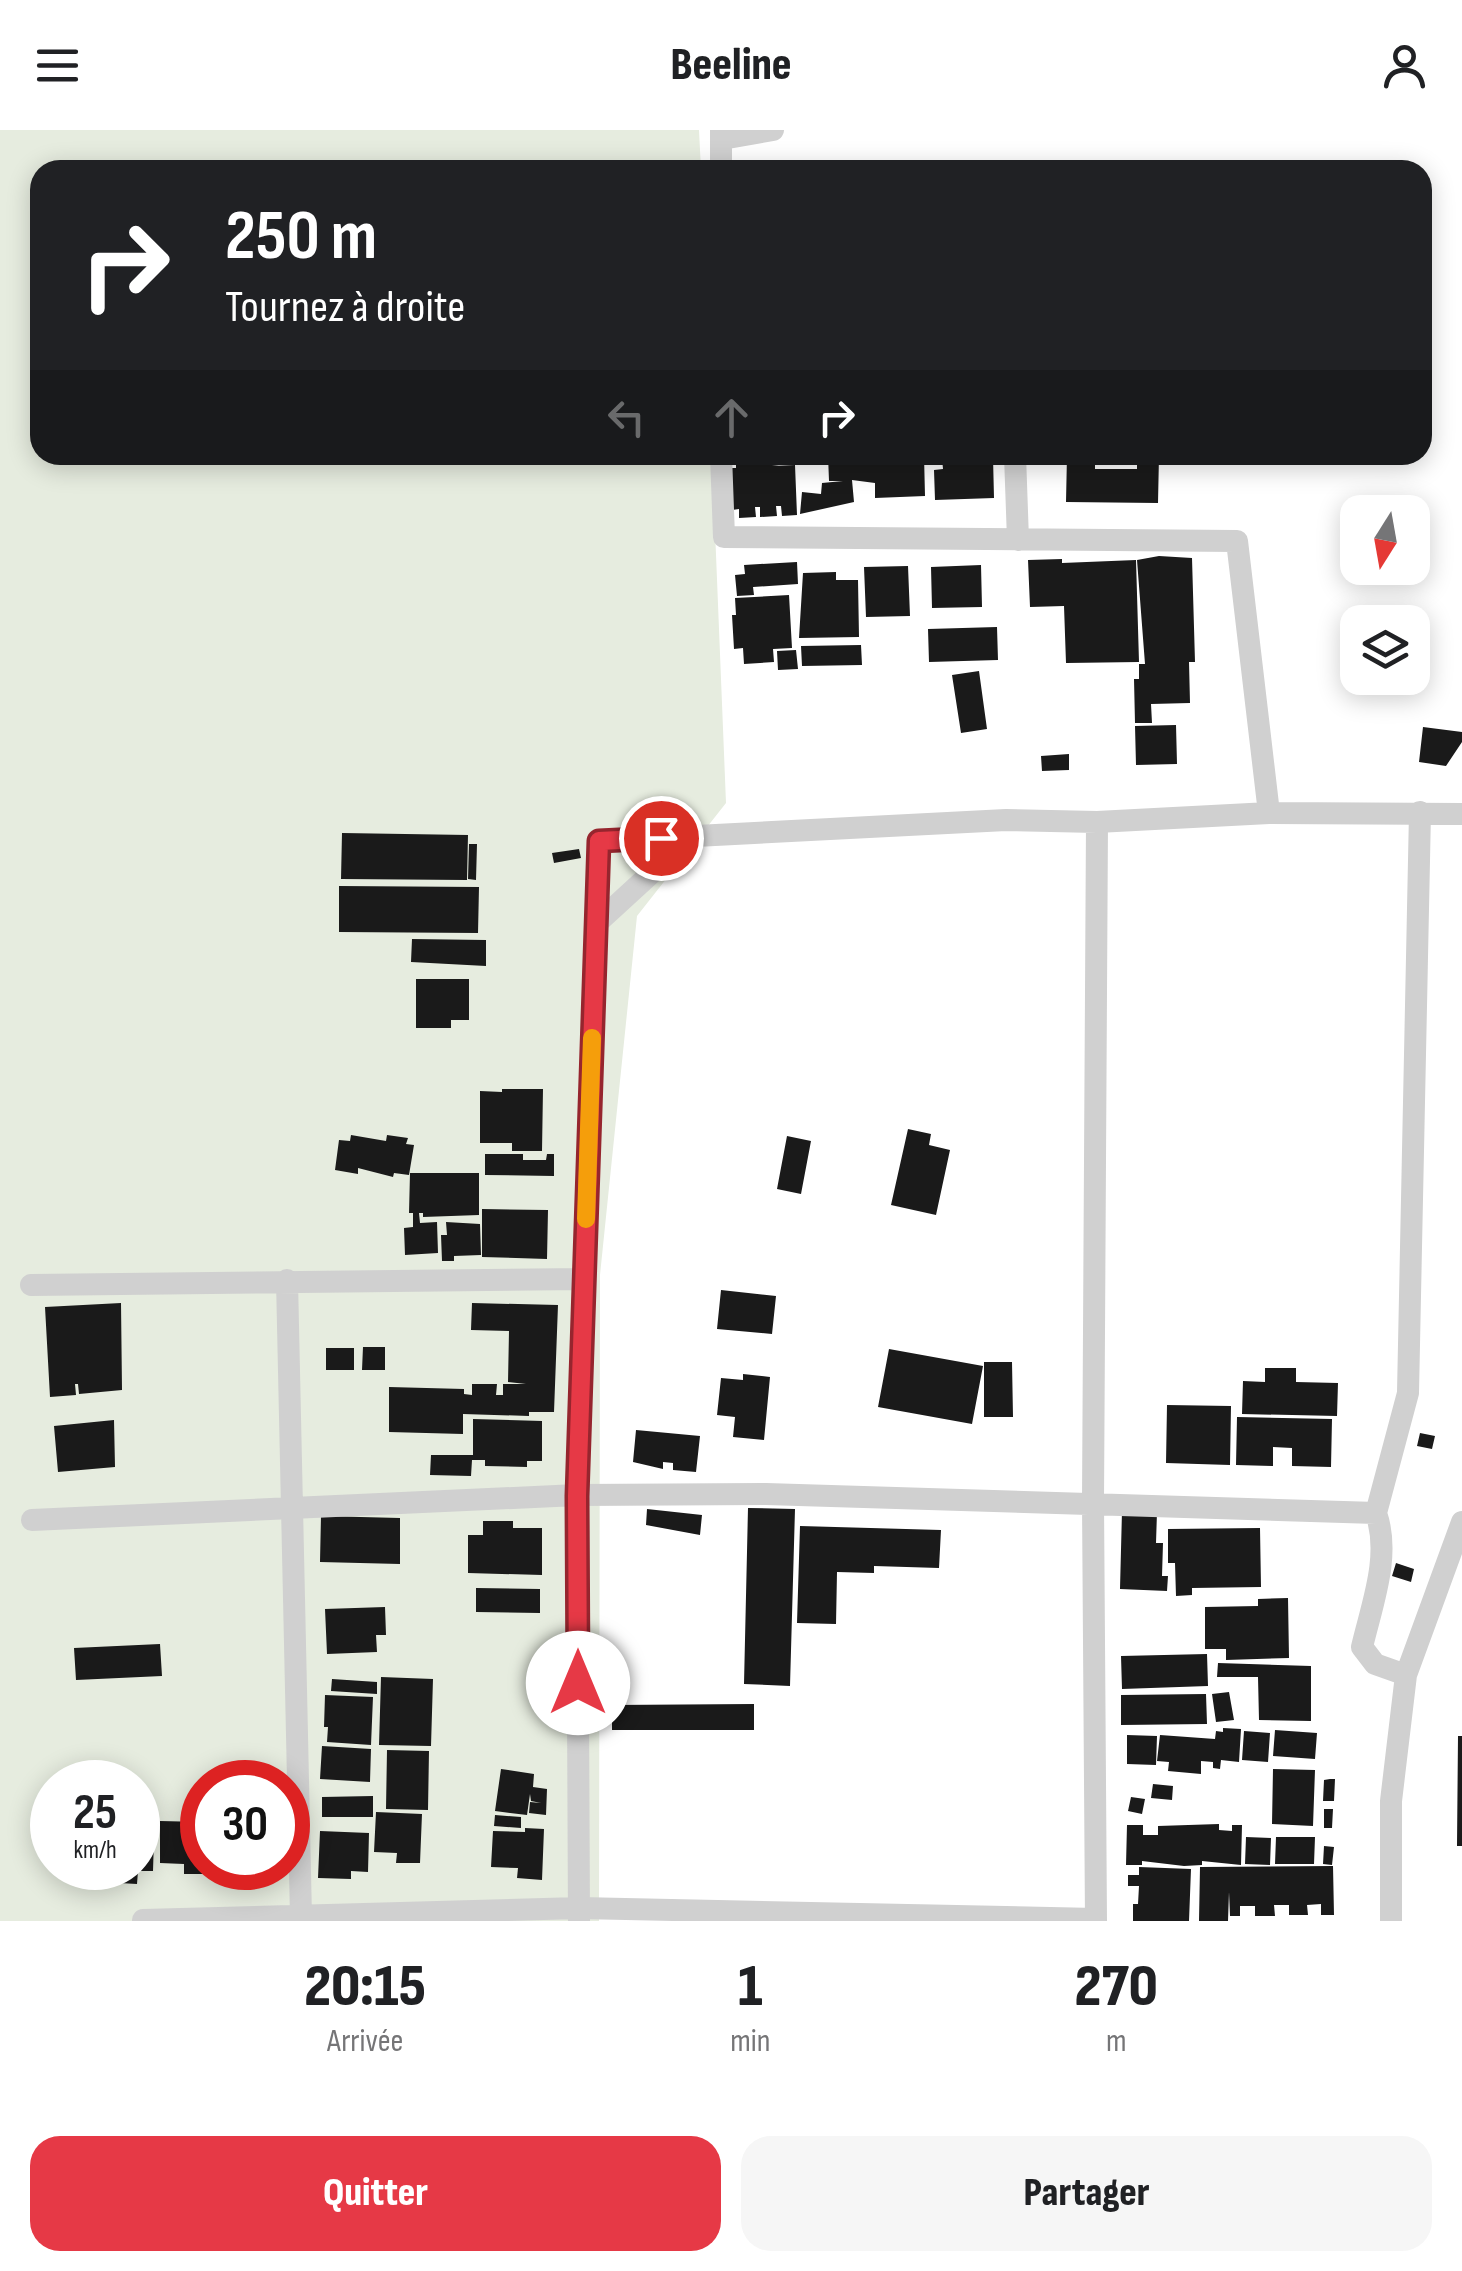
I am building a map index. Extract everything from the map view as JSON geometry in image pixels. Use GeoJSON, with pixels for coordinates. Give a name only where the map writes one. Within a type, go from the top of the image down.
{"type":"FeatureCollection","features":[{"type":"Feature","properties":{"kind":"street"},"geometry":{"type":"LineString","coordinates":[[721,160],[722,134],[773,130]]}},
{"type":"Feature","properties":{"kind":"street"},"geometry":{"type":"LineString","coordinates":[[721,465],[724,537],[1236,542],[1269,812]]}},
{"type":"Feature","properties":{"kind":"street"},"geometry":{"type":"LineString","coordinates":[[1015,465],[1018,540]]}},
{"type":"Feature","properties":{"kind":"street"},"geometry":{"type":"LineString","coordinates":[[579,1914],[577,1496],[599,841],[1006,820],[1097,822],[1269,812],[1462,814]]}},
{"type":"Feature","properties":{"kind":"street"},"geometry":{"type":"LineString","coordinates":[[1406,1676],[1375,1664],[1362,1647],[1382,1557],[1383,1532],[1376,1513],[1408,1393],[1420,812]]}},
{"type":"Feature","properties":{"kind":"street"},"geometry":{"type":"LineString","coordinates":[[143,1920],[579,1914],[1096,1920],[1093,1502],[1097,822]]}},
{"type":"Feature","properties":{"kind":"street"},"geometry":{"type":"LineString","coordinates":[[596,924],[692,836]]}},
{"type":"Feature","properties":{"kind":"street"},"geometry":{"type":"LineString","coordinates":[[31,1285],[584,1279]]}},
{"type":"Feature","properties":{"kind":"street"},"geometry":{"type":"LineString","coordinates":[[286,1280],[302,1917]]}},
{"type":"Feature","properties":{"kind":"street"},"geometry":{"type":"LineString","coordinates":[[32,1520],[577,1496],[766,1494],[1376,1513]]}},
{"type":"Feature","properties":{"kind":"street"},"geometry":{"type":"LineString","coordinates":[[1391,1921],[1391,1801],[1406,1676],[1452,1571],[1462,1522]]}},
{"type":"Feature","properties":{"kind":"shaded area"},"geometry":{"type":"Polygon","coordinates":[[[0,130],[699,130],[700,160],[30,160],[30,465],[712,465],[726,803],[637,916],[600,1275],[599,1921],[0,1921],[0,130]]]}},
{"type":"Feature","properties":{"kind":"building"},"geometry":{"type":"Polygon","coordinates":[[[795,465],[797,515],[782,516],[781,506],[776,506],[777,516],[760,517],[760,507],[755,507],[756,517],[739,518],[739,509],[732,510],[724,468],[795,465]]]}},
{"type":"Feature","properties":{"kind":"building"},"geometry":{"type":"Polygon","coordinates":[[[828,465],[924,465],[925,496],[875,498],[875,483],[852,480],[854,502],[800,514],[802,492],[821,494],[822,483],[843,481],[829,481],[828,465]]]}},
{"type":"Feature","properties":{"kind":"building"},"geometry":{"type":"Polygon","coordinates":[[[943,465],[993,465],[994,498],[935,500],[934,470],[943,469],[943,465]]]}},
{"type":"Feature","properties":{"kind":"building"},"geometry":{"type":"Polygon","coordinates":[[[1067,465],[1137,469],[1137,465],[1159,465],[1158,503],[1066,502],[1067,465]]]}},
{"type":"Feature","properties":{"kind":"building"},"geometry":{"type":"Polygon","coordinates":[[[1159,556],[1192,558],[1195,662],[1189,662],[1190,703],[1151,704],[1152,723],[1135,723],[1134,679],[1139,679],[1139,664],[1145,664],[1137,560],[1159,556]]]}},
{"type":"Feature","properties":{"kind":"building"},"geometry":{"type":"Polygon","coordinates":[[[1062,559],[1062,563],[1136,560],[1139,662],[1066,663],[1064,606],[1030,607],[1028,560],[1062,559]]]}},
{"type":"Feature","properties":{"kind":"building"},"geometry":{"type":"Polygon","coordinates":[[[797,562],[798,584],[753,587],[754,595],[737,596],[735,575],[745,574],[744,565],[797,562]]]}},
{"type":"Feature","properties":{"kind":"building"},"geometry":{"type":"Polygon","coordinates":[[[981,565],[982,607],[932,608],[931,567],[981,565]]]}},
{"type":"Feature","properties":{"kind":"building"},"geometry":{"type":"Polygon","coordinates":[[[908,566],[910,616],[866,617],[864,567],[908,566]]]}},
{"type":"Feature","properties":{"kind":"building"},"geometry":{"type":"Polygon","coordinates":[[[836,572],[836,580],[858,580],[859,637],[799,638],[803,573],[836,572]]]}},
{"type":"Feature","properties":{"kind":"building"},"geometry":{"type":"Polygon","coordinates":[[[789,595],[792,648],[773,649],[774,662],[744,664],[743,648],[734,649],[735,598],[789,595]]]}},
{"type":"Feature","properties":{"kind":"building"},"geometry":{"type":"Polygon","coordinates":[[[997,627],[998,660],[929,662],[928,629],[997,627]]]}},
{"type":"Feature","properties":{"kind":"building"},"geometry":{"type":"Polygon","coordinates":[[[861,645],[862,665],[802,666],[801,646],[861,645]]]}},
{"type":"Feature","properties":{"kind":"building"},"geometry":{"type":"Polygon","coordinates":[[[796,650],[798,669],[778,670],[777,651],[796,650]]]}},
{"type":"Feature","properties":{"kind":"building"},"geometry":{"type":"Polygon","coordinates":[[[979,671],[987,729],[961,733],[952,675],[979,671]]]}},
{"type":"Feature","properties":{"kind":"building"},"geometry":{"type":"Polygon","coordinates":[[[1176,725],[1177,764],[1136,765],[1135,726],[1176,725]]]}},
{"type":"Feature","properties":{"kind":"building"},"geometry":{"type":"Polygon","coordinates":[[[1423,727],[1462,732],[1462,742],[1446,766],[1419,762],[1423,727]]]}},
{"type":"Feature","properties":{"kind":"building"},"geometry":{"type":"Polygon","coordinates":[[[1069,754],[1069,770],[1042,771],[1041,756],[1069,754]]]}},
{"type":"Feature","properties":{"kind":"building"},"geometry":{"type":"Polygon","coordinates":[[[342,833],[468,835],[467,880],[341,879],[342,833]]]}},
{"type":"Feature","properties":{"kind":"building"},"geometry":{"type":"Polygon","coordinates":[[[469,844],[477,844],[476,880],[468,879],[469,844]]]}},
{"type":"Feature","properties":{"kind":"building"},"geometry":{"type":"Polygon","coordinates":[[[579,849],[581,858],[554,863],[552,853],[579,849]]]}},
{"type":"Feature","properties":{"kind":"building"},"geometry":{"type":"Polygon","coordinates":[[[339,886],[479,887],[478,933],[339,932],[339,886]]]}},
{"type":"Feature","properties":{"kind":"building"},"geometry":{"type":"Polygon","coordinates":[[[412,939],[486,940],[486,966],[411,962],[412,939]]]}},
{"type":"Feature","properties":{"kind":"building"},"geometry":{"type":"Polygon","coordinates":[[[416,979],[469,979],[469,1020],[451,1020],[451,1028],[416,1028],[416,979]]]}},
{"type":"Feature","properties":{"kind":"building"},"geometry":{"type":"Polygon","coordinates":[[[543,1089],[542,1151],[512,1151],[512,1143],[480,1143],[480,1091],[543,1089]]]}},
{"type":"Feature","properties":{"kind":"building"},"geometry":{"type":"Polygon","coordinates":[[[908,1129],[931,1134],[929,1145],[950,1150],[936,1215],[891,1205],[908,1129]]]}},
{"type":"Feature","properties":{"kind":"building"},"geometry":{"type":"Polygon","coordinates":[[[351,1135],[386,1141],[387,1135],[408,1138],[406,1144],[414,1145],[409,1175],[394,1173],[393,1177],[358,1168],[358,1174],[335,1170],[339,1140],[350,1141],[351,1135]]]}},
{"type":"Feature","properties":{"kind":"building"},"geometry":{"type":"Polygon","coordinates":[[[787,1136],[811,1141],[801,1194],[777,1189],[787,1136]]]}},
{"type":"Feature","properties":{"kind":"building"},"geometry":{"type":"Polygon","coordinates":[[[485,1154],[523,1154],[523,1160],[546,1160],[547,1154],[554,1154],[554,1176],[485,1175],[485,1154]]]}},
{"type":"Feature","properties":{"kind":"building"},"geometry":{"type":"Polygon","coordinates":[[[410,1173],[479,1173],[479,1215],[423,1217],[419,1213],[420,1223],[437,1222],[438,1253],[405,1255],[404,1228],[413,1227],[413,1213],[409,1213],[410,1173]]]}},
{"type":"Feature","properties":{"kind":"building"},"geometry":{"type":"Polygon","coordinates":[[[482,1209],[548,1210],[547,1259],[482,1257],[482,1209]]]}},
{"type":"Feature","properties":{"kind":"building"},"geometry":{"type":"Polygon","coordinates":[[[446,1222],[480,1224],[481,1255],[454,1256],[454,1261],[442,1261],[441,1235],[447,1235],[446,1222]]]}},
{"type":"Feature","properties":{"kind":"building"},"geometry":{"type":"Polygon","coordinates":[[[721,1290],[776,1296],[772,1334],[717,1329],[721,1290]]]}},
{"type":"Feature","properties":{"kind":"building"},"geometry":{"type":"Polygon","coordinates":[[[121,1303],[122,1390],[79,1394],[75,1384],[76,1395],[50,1397],[45,1307],[121,1303]]]}},
{"type":"Feature","properties":{"kind":"building"},"geometry":{"type":"Polygon","coordinates":[[[472,1303],[558,1305],[554,1412],[529,1412],[529,1416],[463,1414],[463,1434],[389,1432],[389,1387],[464,1389],[464,1394],[472,1395],[472,1384],[497,1384],[496,1395],[503,1395],[503,1384],[526,1384],[508,1382],[509,1331],[471,1330],[472,1303]]]}},
{"type":"Feature","properties":{"kind":"building"},"geometry":{"type":"Polygon","coordinates":[[[363,1347],[385,1347],[385,1370],[362,1370],[363,1347]]]}},
{"type":"Feature","properties":{"kind":"building"},"geometry":{"type":"Polygon","coordinates":[[[326,1348],[354,1348],[354,1370],[326,1370],[326,1348]]]}},
{"type":"Feature","properties":{"kind":"building"},"geometry":{"type":"Polygon","coordinates":[[[889,1349],[983,1366],[972,1424],[878,1407],[889,1349]]]}},
{"type":"Feature","properties":{"kind":"building"},"geometry":{"type":"Polygon","coordinates":[[[984,1362],[1012,1362],[1013,1417],[984,1417],[984,1362]]]}},
{"type":"Feature","properties":{"kind":"building"},"geometry":{"type":"Polygon","coordinates":[[[1265,1368],[1296,1368],[1296,1382],[1338,1383],[1337,1416],[1242,1414],[1243,1381],[1265,1382],[1265,1368]]]}},
{"type":"Feature","properties":{"kind":"building"},"geometry":{"type":"Polygon","coordinates":[[[743,1374],[770,1377],[764,1440],[733,1437],[735,1417],[717,1415],[721,1378],[743,1380],[743,1374]]]}},
{"type":"Feature","properties":{"kind":"building"},"geometry":{"type":"Polygon","coordinates":[[[1167,1405],[1231,1406],[1230,1465],[1166,1463],[1167,1405]]]}},
{"type":"Feature","properties":{"kind":"building"},"geometry":{"type":"Polygon","coordinates":[[[1237,1417],[1332,1419],[1331,1467],[1292,1466],[1292,1448],[1273,1447],[1273,1466],[1236,1465],[1237,1417]]]}},
{"type":"Feature","properties":{"kind":"building"},"geometry":{"type":"Polygon","coordinates":[[[473,1419],[542,1421],[542,1461],[527,1461],[527,1467],[485,1466],[485,1460],[472,1460],[471,1476],[430,1475],[431,1455],[473,1455],[473,1419]]]}},
{"type":"Feature","properties":{"kind":"building"},"geometry":{"type":"Polygon","coordinates":[[[114,1420],[115,1467],[58,1472],[54,1426],[114,1420]]]}},
{"type":"Feature","properties":{"kind":"building"},"geometry":{"type":"Polygon","coordinates":[[[636,1430],[700,1436],[696,1472],[673,1470],[673,1463],[663,1462],[663,1469],[633,1462],[636,1430]]]}},
{"type":"Feature","properties":{"kind":"building"},"geometry":{"type":"Polygon","coordinates":[[[1420,1433],[1435,1436],[1432,1449],[1417,1446],[1420,1433]]]}},
{"type":"Feature","properties":{"kind":"building"},"geometry":{"type":"Polygon","coordinates":[[[748,1508],[795,1509],[790,1686],[744,1684],[748,1508]]]}},
{"type":"Feature","properties":{"kind":"building"},"geometry":{"type":"Polygon","coordinates":[[[647,1509],[702,1515],[700,1535],[646,1525],[647,1509]]]}},
{"type":"Feature","properties":{"kind":"building"},"geometry":{"type":"Polygon","coordinates":[[[1122,1511],[1157,1512],[1156,1543],[1163,1543],[1162,1576],[1168,1576],[1167,1591],[1120,1589],[1122,1511]]]}},
{"type":"Feature","properties":{"kind":"building"},"geometry":{"type":"Polygon","coordinates":[[[321,1516],[400,1518],[400,1564],[320,1562],[321,1516]]]}},
{"type":"Feature","properties":{"kind":"building"},"geometry":{"type":"Polygon","coordinates":[[[483,1521],[513,1521],[513,1528],[542,1528],[542,1575],[468,1573],[468,1535],[483,1535],[483,1521]]]}},
{"type":"Feature","properties":{"kind":"building"},"geometry":{"type":"Polygon","coordinates":[[[800,1526],[941,1530],[939,1568],[874,1566],[874,1573],[837,1572],[836,1624],[797,1623],[800,1526]]]}},
{"type":"Feature","properties":{"kind":"building"},"geometry":{"type":"Polygon","coordinates":[[[1260,1528],[1261,1587],[1192,1588],[1192,1595],[1176,1596],[1175,1563],[1168,1563],[1168,1529],[1260,1528]]]}},
{"type":"Feature","properties":{"kind":"building"},"geometry":{"type":"Polygon","coordinates":[[[1396,1563],[1414,1569],[1411,1582],[1392,1576],[1396,1563]]]}},
{"type":"Feature","properties":{"kind":"building"},"geometry":{"type":"Polygon","coordinates":[[[476,1588],[540,1589],[540,1613],[476,1612],[476,1588]]]}},
{"type":"Feature","properties":{"kind":"building"},"geometry":{"type":"Polygon","coordinates":[[[1288,1598],[1289,1658],[1226,1660],[1226,1649],[1205,1649],[1205,1607],[1258,1606],[1258,1599],[1288,1598]]]}},
{"type":"Feature","properties":{"kind":"building"},"geometry":{"type":"Polygon","coordinates":[[[385,1607],[386,1635],[376,1635],[377,1652],[327,1654],[325,1609],[385,1607]]]}},
{"type":"Feature","properties":{"kind":"building"},"geometry":{"type":"Polygon","coordinates":[[[160,1644],[162,1676],[76,1680],[74,1648],[160,1644]]]}},
{"type":"Feature","properties":{"kind":"building"},"geometry":{"type":"Polygon","coordinates":[[[1207,1654],[1208,1686],[1122,1689],[1121,1656],[1207,1654]]]}},
{"type":"Feature","properties":{"kind":"building"},"geometry":{"type":"Polygon","coordinates":[[[1218,1663],[1311,1666],[1311,1721],[1259,1720],[1258,1677],[1217,1677],[1218,1663]]]}},
{"type":"Feature","properties":{"kind":"building"},"geometry":{"type":"Polygon","coordinates":[[[381,1677],[433,1679],[431,1746],[379,1745],[381,1677]]]}},
{"type":"Feature","properties":{"kind":"building"},"geometry":{"type":"Polygon","coordinates":[[[332,1679],[377,1682],[377,1694],[331,1691],[332,1679]]]}},
{"type":"Feature","properties":{"kind":"building"},"geometry":{"type":"Polygon","coordinates":[[[1229,1692],[1234,1720],[1216,1722],[1212,1694],[1229,1692]]]}},
{"type":"Feature","properties":{"kind":"building"},"geometry":{"type":"Polygon","coordinates":[[[1206,1694],[1207,1724],[1121,1725],[1121,1695],[1206,1694]]]}},
{"type":"Feature","properties":{"kind":"building"},"geometry":{"type":"Polygon","coordinates":[[[325,1695],[373,1697],[371,1745],[327,1742],[325,1695]]]}},
{"type":"Feature","properties":{"kind":"building"},"geometry":{"type":"Polygon","coordinates":[[[754,1704],[754,1730],[612,1730],[612,1705],[754,1704]]]}},
{"type":"Feature","properties":{"kind":"building"},"geometry":{"type":"Polygon","coordinates":[[[1223,1728],[1241,1729],[1239,1762],[1221,1760],[1220,1769],[1213,1768],[1213,1762],[1201,1761],[1201,1774],[1168,1771],[1169,1762],[1157,1761],[1160,1735],[1215,1739],[1216,1731],[1223,1732],[1223,1728]]]}},
{"type":"Feature","properties":{"kind":"building"},"geometry":{"type":"Polygon","coordinates":[[[1275,1730],[1317,1733],[1315,1759],[1273,1756],[1275,1730]]]}},
{"type":"Feature","properties":{"kind":"building"},"geometry":{"type":"Polygon","coordinates":[[[1244,1731],[1270,1733],[1268,1762],[1242,1760],[1244,1731]]]}},
{"type":"Feature","properties":{"kind":"building"},"geometry":{"type":"Polygon","coordinates":[[[1127,1735],[1157,1736],[1156,1765],[1127,1764],[1127,1735]]]}},
{"type":"Feature","properties":{"kind":"building"},"geometry":{"type":"Polygon","coordinates":[[[1458,1736],[1462,1736],[1462,1846],[1457,1846],[1458,1736]]]}},
{"type":"Feature","properties":{"kind":"building"},"geometry":{"type":"Polygon","coordinates":[[[322,1746],[371,1749],[370,1782],[320,1779],[322,1746]]]}},
{"type":"Feature","properties":{"kind":"building"},"geometry":{"type":"Polygon","coordinates":[[[387,1750],[429,1751],[428,1810],[386,1809],[387,1750]]]}},
{"type":"Feature","properties":{"kind":"building"},"geometry":{"type":"Polygon","coordinates":[[[501,1769],[534,1774],[533,1787],[547,1789],[546,1815],[529,1813],[530,1802],[541,1803],[531,1801],[530,1794],[527,1815],[495,1811],[501,1769]]]}},
{"type":"Feature","properties":{"kind":"building"},"geometry":{"type":"Polygon","coordinates":[[[1273,1769],[1315,1770],[1313,1826],[1272,1824],[1273,1769]]]}},
{"type":"Feature","properties":{"kind":"building"},"geometry":{"type":"Polygon","coordinates":[[[1335,1779],[1334,1801],[1323,1801],[1324,1780],[1335,1779]]]}},
{"type":"Feature","properties":{"kind":"building"},"geometry":{"type":"Polygon","coordinates":[[[1153,1784],[1173,1786],[1172,1800],[1151,1798],[1153,1784]]]}},
{"type":"Feature","properties":{"kind":"building"},"geometry":{"type":"Polygon","coordinates":[[[373,1796],[373,1817],[322,1817],[322,1797],[373,1796]]]}},
{"type":"Feature","properties":{"kind":"building"},"geometry":{"type":"Polygon","coordinates":[[[1131,1797],[1145,1799],[1142,1814],[1128,1811],[1131,1797]]]}},
{"type":"Feature","properties":{"kind":"building"},"geometry":{"type":"Polygon","coordinates":[[[1324,1809],[1333,1809],[1332,1828],[1324,1828],[1324,1809]]]}},
{"type":"Feature","properties":{"kind":"building"},"geometry":{"type":"Polygon","coordinates":[[[376,1812],[422,1814],[420,1863],[396,1863],[397,1853],[374,1852],[376,1812]]]}},
{"type":"Feature","properties":{"kind":"building"},"geometry":{"type":"Polygon","coordinates":[[[495,1815],[521,1817],[521,1828],[494,1826],[495,1815]]]}},
{"type":"Feature","properties":{"kind":"building"},"geometry":{"type":"Polygon","coordinates":[[[160,1821],[180,1821],[180,1864],[160,1863],[160,1821]]]}},
{"type":"Feature","properties":{"kind":"building"},"geometry":{"type":"Polygon","coordinates":[[[1219,1824],[1219,1830],[1232,1831],[1232,1825],[1242,1825],[1241,1865],[1202,1861],[1202,1865],[1184,1866],[1142,1861],[1142,1865],[1126,1865],[1127,1825],[1143,1825],[1143,1835],[1158,1835],[1158,1826],[1219,1824]]]}},
{"type":"Feature","properties":{"kind":"building"},"geometry":{"type":"Polygon","coordinates":[[[525,1828],[544,1829],[542,1880],[517,1878],[518,1868],[491,1867],[493,1831],[525,1832],[525,1828]]]}},
{"type":"Feature","properties":{"kind":"building"},"geometry":{"type":"Polygon","coordinates":[[[320,1831],[369,1833],[368,1872],[351,1871],[351,1879],[318,1878],[320,1831]]]}},
{"type":"Feature","properties":{"kind":"building"},"geometry":{"type":"Polygon","coordinates":[[[1246,1837],[1271,1838],[1270,1865],[1245,1864],[1246,1837]]]}},
{"type":"Feature","properties":{"kind":"building"},"geometry":{"type":"Polygon","coordinates":[[[1276,1837],[1315,1837],[1314,1864],[1275,1864],[1276,1837]]]}},
{"type":"Feature","properties":{"kind":"building"},"geometry":{"type":"Polygon","coordinates":[[[1324,1846],[1334,1847],[1332,1865],[1323,1864],[1324,1846]]]}},
{"type":"Feature","properties":{"kind":"building"},"geometry":{"type":"Polygon","coordinates":[[[1333,1866],[1334,1915],[1321,1915],[1321,1904],[1307,1905],[1308,1915],[1289,1915],[1289,1905],[1274,1905],[1275,1916],[1255,1916],[1255,1906],[1240,1906],[1240,1916],[1230,1916],[1229,1892],[1228,1921],[1199,1921],[1200,1867],[1333,1866]]]}},
{"type":"Feature","properties":{"kind":"building"},"geometry":{"type":"Polygon","coordinates":[[[1139,1867],[1191,1869],[1189,1921],[1133,1921],[1139,1886],[1128,1886],[1128,1875],[1139,1875],[1139,1867]]]}},
{"type":"Feature","properties":{"kind":"slow traffic"},"geometry":{"type":"LineString","coordinates":[[586,1219],[592,1038]]}},
{"type":"Feature","properties":{"kind":"route"},"geometry":{"type":"LineString","coordinates":[[578,1683],[577,1496],[599,841],[661,838]]}}]}
